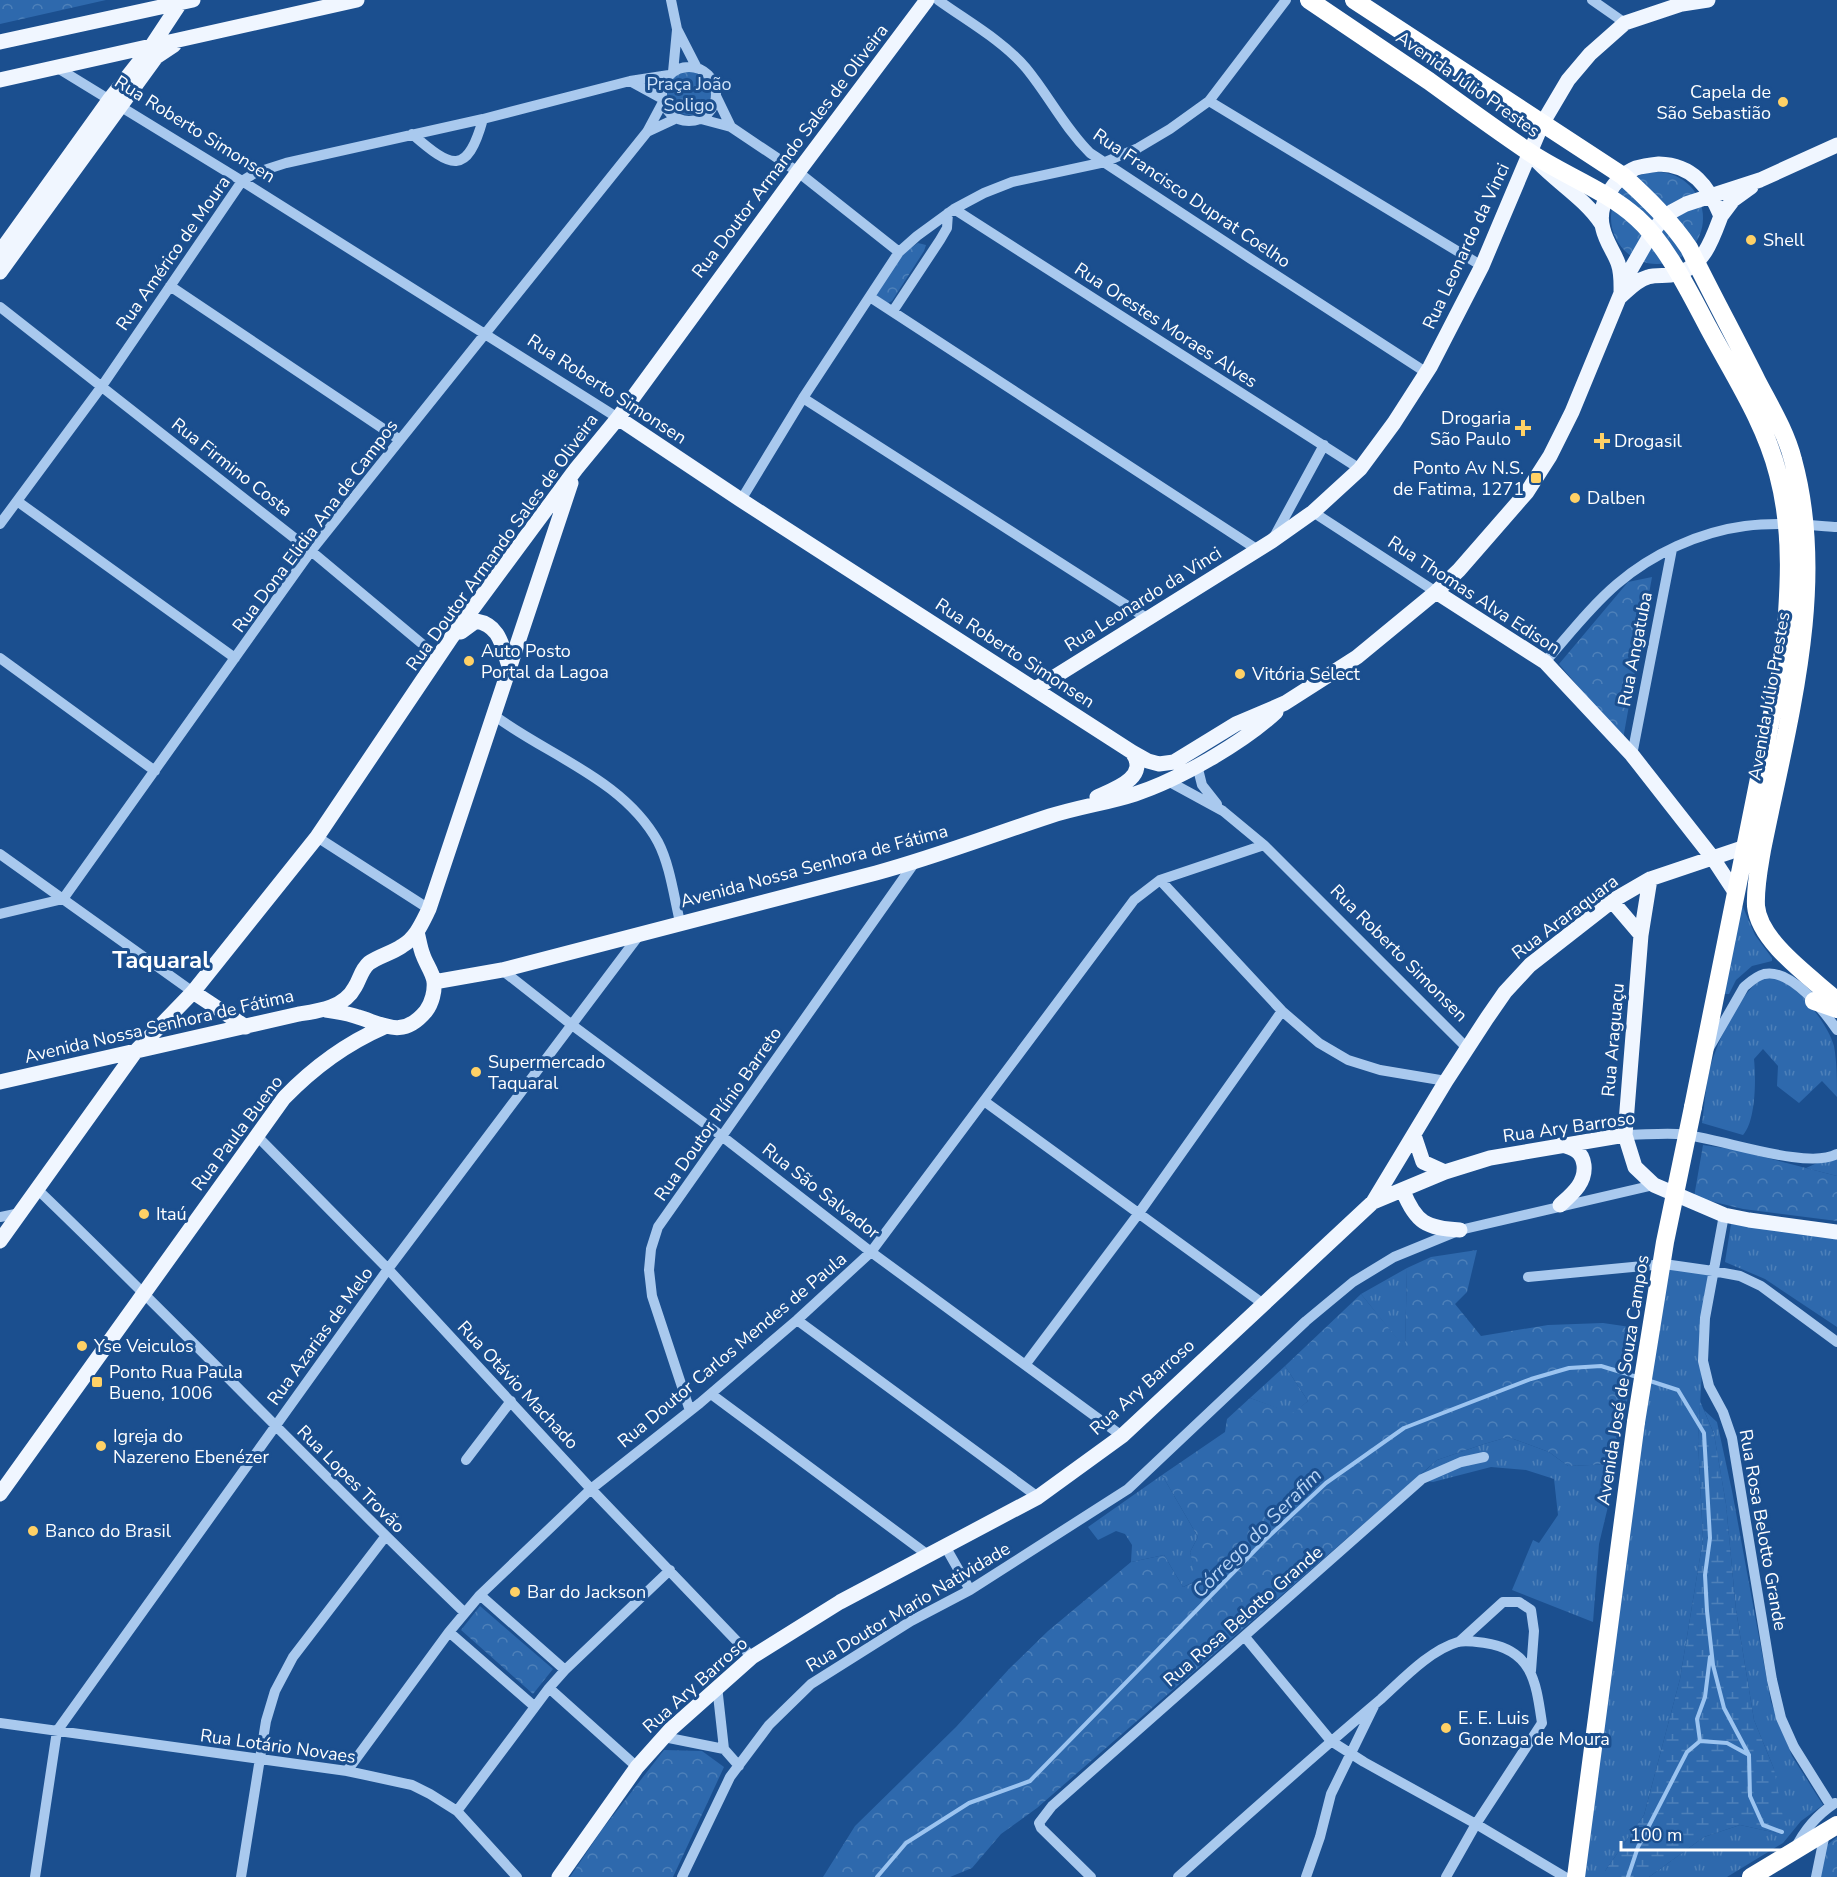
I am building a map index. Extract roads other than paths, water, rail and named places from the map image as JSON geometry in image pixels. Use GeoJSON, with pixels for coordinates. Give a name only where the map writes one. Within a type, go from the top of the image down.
{"type":"FeatureCollection","features":[{"type":"Feature","properties":{"kind":"highway","name":"Avenida Júlio Prestes"},"geometry":{"type":"LineString","coordinates":[[1309,0],[1530,153],[1632,214],[1651,234],[1688,290],[1758,423],[1796,525],[1807,585],[1800,656],[1756,882],[1756,906],[1766,933],[1790,959]]}},
{"type":"Feature","properties":{"kind":"highway","name":"Avenida Júlio Prestes"},"geometry":{"type":"LineString","coordinates":[[1353,0],[1623,177],[1664,217],[1679,233],[1696,263],[1785,438],[1793,458],[1800,489],[1784,654],[1735,892]]}},
{"type":"Feature","properties":{"kind":"highway","name":"Avenida José de Souza Campos"},"geometry":{"type":"LineString","coordinates":[[1576,1877],[1636,1422],[1665,1242],[1735,892]]}},
{"type":"Feature","properties":{"kind":"highway"},"geometry":{"type":"LineString","coordinates":[[1790,959],[1809,996],[1837,1009]]}},
{"type":"Feature","properties":{"kind":"highway"},"geometry":{"type":"LineString","coordinates":[[1790,959],[1837,1001]]}},
{"type":"Feature","properties":{"kind":"highway"},"geometry":{"type":"LineString","coordinates":[[1751,1877],[1831,1829]]}},
{"type":"Feature","properties":{"kind":"main road"},"geometry":{"type":"LineString","coordinates":[[0,80],[357,0]]}},
{"type":"Feature","properties":{"kind":"main road","name":"Rua Doutor Armando Sales de Oliveira"},"geometry":{"type":"LineString","coordinates":[[0,1241],[136,1051],[193,992],[317,837],[452,639],[576,469],[618,418],[927,0]]}},
{"type":"Feature","properties":{"kind":"main road","name":"Rua Leonardo da Vinci"},"geometry":{"type":"LineString","coordinates":[[1035,689],[1272,541],[1313,512],[1360,469],[1427,373],[1482,266],[1542,124],[1568,80],[1590,54],[1625,23],[1682,4],[1708,0]]}},
{"type":"Feature","properties":{"kind":"main road"},"geometry":{"type":"LineString","coordinates":[[0,42],[186,1]]}},
{"type":"Feature","properties":{"kind":"main road"},"geometry":{"type":"LineString","coordinates":[[0,272],[151,47],[186,1]]}},
{"type":"Feature","properties":{"kind":"main road"},"geometry":{"type":"LineString","coordinates":[[0,252],[115,102],[156,57],[168,48],[197,37]]}},
{"type":"Feature","properties":{"kind":"main road","name":"Avenida Nossa Senhora de Fátima"},"geometry":{"type":"LineString","coordinates":[[434,982],[502,970],[915,862],[1071,810],[1134,794],[1168,781],[1197,765],[1260,725],[1285,703],[1357,657],[1436,592],[1474,554],[1536,478],[1572,412],[1631,269],[1651,234],[1664,217],[1686,204],[1760,180],[1837,145]]}},
{"type":"Feature","properties":{"kind":"main road"},"geometry":{"type":"LineString","coordinates":[[1530,153],[1560,184],[1594,212],[1602,223],[1609,247],[1620,268],[1621,296]]}},
{"type":"Feature","properties":{"kind":"main road","name":"Avenida Nossa Senhora de Fátima"},"geometry":{"type":"LineString","coordinates":[[1623,177],[1636,168],[1668,164],[1718,183],[1732,184],[1760,180]]}},
{"type":"Feature","properties":{"kind":"main road"},"geometry":{"type":"LineString","coordinates":[[1697,176],[1721,216]]}},
{"type":"Feature","properties":{"kind":"main road"},"geometry":{"type":"LineString","coordinates":[[1602,223],[1607,198],[1614,185],[1623,177]]}},
{"type":"Feature","properties":{"kind":"main road"},"geometry":{"type":"LineString","coordinates":[[1621,296],[1636,283],[1649,276],[1677,274],[1696,263],[1707,251],[1721,216],[1733,200],[1760,180]]}},
{"type":"Feature","properties":{"kind":"main road","name":"Rua Roberto Simonsen"},"geometry":{"type":"LineString","coordinates":[[618,418],[1132,752]]}},
{"type":"Feature","properties":{"kind":"main road"},"geometry":{"type":"LineString","coordinates":[[326,1010],[342,1001],[354,989],[360,974],[370,963],[404,945],[417,932],[429,909],[576,469]]}},
{"type":"Feature","properties":{"kind":"main road","name":"Rua Thomas Alva Edison"},"geometry":{"type":"LineString","coordinates":[[1436,592],[1545,662],[1632,755],[1712,857],[1735,892]]}},
{"type":"Feature","properties":{"kind":"main road"},"geometry":{"type":"LineString","coordinates":[[452,639],[476,621],[486,623],[495,629],[509,666]]}},
{"type":"Feature","properties":{"kind":"main road","name":"Avenida Nossa Senhora de Fátima"},"geometry":{"type":"LineString","coordinates":[[1132,752],[1159,764],[1174,762],[1236,724],[1285,703]]}},
{"type":"Feature","properties":{"kind":"main road"},"geometry":{"type":"LineString","coordinates":[[1132,752],[1168,781]]}},
{"type":"Feature","properties":{"kind":"main road"},"geometry":{"type":"LineString","coordinates":[[1071,810],[1131,779],[1137,768],[1132,752]]}},
{"type":"Feature","properties":{"kind":"main road","name":"Rua Araraquara"},"geometry":{"type":"LineString","coordinates":[[1373,1202],[1446,1081],[1505,992],[1530,965],[1612,901],[1650,879],[1745,847]]}},
{"type":"Feature","properties":{"kind":"main road","name":"Rua Araguaçu"},"geometry":{"type":"LineString","coordinates":[[1650,879],[1641,935],[1625,1136],[1635,1167],[1654,1185],[1724,1215],[1837,1232]]}},
{"type":"Feature","properties":{"kind":"main road"},"geometry":{"type":"LineString","coordinates":[[1612,901],[1641,935]]}},
{"type":"Feature","properties":{"kind":"main road"},"geometry":{"type":"LineString","coordinates":[[417,932],[434,982]]}},
{"type":"Feature","properties":{"kind":"main road","name":"Rua Paula Bueno"},"geometry":{"type":"LineString","coordinates":[[0,1494],[284,1098],[325,1060],[348,1044],[384,1027],[401,1027],[419,1018],[431,1002],[434,982]]}},
{"type":"Feature","properties":{"kind":"main road"},"geometry":{"type":"LineString","coordinates":[[193,992],[246,1027]]}},
{"type":"Feature","properties":{"kind":"main road"},"geometry":{"type":"LineString","coordinates":[[326,1010],[355,1015],[384,1027]]}},
{"type":"Feature","properties":{"kind":"main road","name":"Avenida Nossa Senhora de Fátima"},"geometry":{"type":"LineString","coordinates":[[0,1082],[326,1010]]}},
{"type":"Feature","properties":{"kind":"main road"},"geometry":{"type":"LineString","coordinates":[[1414,1135],[1424,1162],[1445,1172]]}},
{"type":"Feature","properties":{"kind":"main road","name":"Rua Ary Barroso"},"geometry":{"type":"LineString","coordinates":[[559,1877],[637,1767],[664,1737],[717,1686],[752,1657],[840,1602],[1038,1497],[1122,1436],[1262,1303],[1373,1202],[1445,1172],[1490,1158],[1625,1136]]}},
{"type":"Feature","properties":{"kind":"main road"},"geometry":{"type":"LineString","coordinates":[[1560,1205],[1579,1186],[1585,1174],[1583,1157],[1575,1148],[1562,1145]]}},
{"type":"Feature","properties":{"kind":"main road"},"geometry":{"type":"LineString","coordinates":[[1403,1191],[1409,1205],[1421,1221],[1438,1229],[1460,1230]]}},
{"type":"Feature","properties":{"kind":"street"},"geometry":{"type":"LineString","coordinates":[[671,0],[677,29],[697,68]]}},
{"type":"Feature","properties":{"kind":"street","name":"Rua Francisco Duprat Coelho"},"geometry":{"type":"LineString","coordinates":[[938,0],[1012,54],[1025,68],[1075,138],[1090,153],[1427,373]]}},
{"type":"Feature","properties":{"kind":"street"},"geometry":{"type":"LineString","coordinates":[[741,500],[803,398],[899,252],[951,211],[984,193],[1012,182],[1105,162],[1138,148],[1209,102],[1286,0]]}},
{"type":"Feature","properties":{"kind":"street"},"geometry":{"type":"LineString","coordinates":[[1592,0],[1625,23]]}},
{"type":"Feature","properties":{"kind":"street"},"geometry":{"type":"LineString","coordinates":[[663,100],[664,85],[671,73],[677,29]]}},
{"type":"Feature","properties":{"kind":"street","name":"Rua Roberto Simonsen"},"geometry":{"type":"LineString","coordinates":[[56,67],[242,181],[618,418]]}},
{"type":"Feature","properties":{"kind":"street"},"geometry":{"type":"LineString","coordinates":[[671,73],[689,67],[697,68],[712,78],[716,87],[714,105],[709,113],[700,119]]}},
{"type":"Feature","properties":{"kind":"street","name":"Rua Américo de Moura"},"geometry":{"type":"LineString","coordinates":[[0,524],[102,386],[242,181],[255,173],[286,163],[483,119],[630,81],[671,73]]}},
{"type":"Feature","properties":{"kind":"street"},"geometry":{"type":"LineString","coordinates":[[630,81],[663,100],[677,118],[687,121],[700,119],[731,127],[798,172],[899,252]]}},
{"type":"Feature","properties":{"kind":"street"},"geometry":{"type":"LineString","coordinates":[[716,96],[731,127]]}},
{"type":"Feature","properties":{"kind":"street","name":"Rua Dona Elidia Ana de Campos"},"geometry":{"type":"LineString","coordinates":[[63,899],[311,551],[646,132],[663,100]]}},
{"type":"Feature","properties":{"kind":"street"},"geometry":{"type":"LineString","coordinates":[[1209,102],[1482,266]]}},
{"type":"Feature","properties":{"kind":"street","name":"Rua Dona Elidia Ana de Campos"},"geometry":{"type":"LineString","coordinates":[[646,132],[677,118]]}},
{"type":"Feature","properties":{"kind":"street"},"geometry":{"type":"LineString","coordinates":[[412,134],[436,155],[450,162],[462,161],[472,152],[483,119]]}},
{"type":"Feature","properties":{"kind":"street"},"geometry":{"type":"LineString","coordinates":[[893,311],[947,228],[951,211]]}},
{"type":"Feature","properties":{"kind":"street","name":"Rua Orestes Moraes Alves"},"geometry":{"type":"LineString","coordinates":[[951,211],[1360,469]]}},
{"type":"Feature","properties":{"kind":"street"},"geometry":{"type":"LineString","coordinates":[[170,286],[400,440]]}},
{"type":"Feature","properties":{"kind":"street"},"geometry":{"type":"LineString","coordinates":[[870,297],[1258,550]]}},
{"type":"Feature","properties":{"kind":"street","name":"Rua Firmino Costa"},"geometry":{"type":"LineString","coordinates":[[0,307],[311,551],[439,658]]}},
{"type":"Feature","properties":{"kind":"street"},"geometry":{"type":"LineString","coordinates":[[803,398],[1148,619]]}},
{"type":"Feature","properties":{"kind":"street","name":"Rua Leonardo da Vinci"},"geometry":{"type":"LineString","coordinates":[[1272,541],[1323,445]]}},
{"type":"Feature","properties":{"kind":"street"},"geometry":{"type":"LineString","coordinates":[[17,501],[235,658]]}},
{"type":"Feature","properties":{"kind":"street","name":"Rua Thomas Alva Edison"},"geometry":{"type":"LineString","coordinates":[[1313,512],[1436,592]]}},
{"type":"Feature","properties":{"kind":"street"},"geometry":{"type":"LineString","coordinates":[[1545,662],[1617,584],[1645,563],[1690,540],[1731,528],[1796,525],[1837,527]]}},
{"type":"Feature","properties":{"kind":"street","name":"Rua Angatuba"},"geometry":{"type":"LineString","coordinates":[[1632,755],[1672,549]]}},
{"type":"Feature","properties":{"kind":"street"},"geometry":{"type":"LineString","coordinates":[[0,658],[155,771]]}},
{"type":"Feature","properties":{"kind":"street"},"geometry":{"type":"LineString","coordinates":[[495,716],[518,733],[610,788],[646,824],[659,844],[680,922]]}},
{"type":"Feature","properties":{"kind":"street","name":"Rua Roberto Simonsen"},"geometry":{"type":"LineString","coordinates":[[1197,765],[1202,785],[1223,811]]}},
{"type":"Feature","properties":{"kind":"street","name":"Rua Roberto Simonsen"},"geometry":{"type":"LineString","coordinates":[[1168,781],[1223,811],[1264,845],[1468,1049]]}},
{"type":"Feature","properties":{"kind":"street"},"geometry":{"type":"LineString","coordinates":[[317,837],[429,909]]}},
{"type":"Feature","properties":{"kind":"street","name":"Rua Doutor Carlos Mendes de Paula"},"geometry":{"type":"LineString","coordinates":[[347,1771],[449,1632],[480,1595],[591,1489],[711,1394],[872,1252],[1134,900],[1160,880],[1264,845]]}},
{"type":"Feature","properties":{"kind":"street"},"geometry":{"type":"LineString","coordinates":[[0,854],[193,992]]}},
{"type":"Feature","properties":{"kind":"street","name":"Rua Doutor Plínio Barreto"},"geometry":{"type":"LineString","coordinates":[[690,1411],[652,1296],[649,1270],[651,1249],[658,1227],[915,862]]}},
{"type":"Feature","properties":{"kind":"street"},"geometry":{"type":"LineString","coordinates":[[1160,880],[1282,1011],[1319,1043],[1348,1060],[1380,1070],[1446,1081]]}},
{"type":"Feature","properties":{"kind":"street"},"geometry":{"type":"LineString","coordinates":[[0,914],[63,899]]}},
{"type":"Feature","properties":{"kind":"street","name":"Rua Azarias de Melo"},"geometry":{"type":"LineString","coordinates":[[35,1877],[57,1731],[388,1269],[640,934]]}},
{"type":"Feature","properties":{"kind":"street","name":"Rua São Salvador"},"geometry":{"type":"LineString","coordinates":[[502,970],[872,1252],[1122,1436]]}},
{"type":"Feature","properties":{"kind":"street"},"geometry":{"type":"LineString","coordinates":[[1702,1058],[1744,987],[1758,976],[1765,974],[1779,975],[1809,996],[1837,1030]]}},
{"type":"Feature","properties":{"kind":"street"},"geometry":{"type":"LineString","coordinates":[[1025,1365],[1139,1213],[1282,1011]]}},
{"type":"Feature","properties":{"kind":"street"},"geometry":{"type":"LineString","coordinates":[[984,1101],[1262,1303]]}},
{"type":"Feature","properties":{"kind":"street","name":"Rua Ary Barroso"},"geometry":{"type":"LineString","coordinates":[[1625,1136],[1677,1134],[1794,1157],[1820,1159],[1837,1154]]}},
{"type":"Feature","properties":{"kind":"street","name":"Rua Otávio Machado"},"geometry":{"type":"LineString","coordinates":[[257,1136],[388,1269],[591,1489],[752,1657]]}},
{"type":"Feature","properties":{"kind":"street","name":"Rua Doutor Mario Natividade"},"geometry":{"type":"LineString","coordinates":[[682,1877],[730,1777],[769,1725],[811,1684],[911,1621],[970,1590],[1128,1489],[1306,1321],[1353,1282],[1394,1257],[1460,1230],[1654,1185]]}},
{"type":"Feature","properties":{"kind":"street","name":"Rua Lopes Trovão"},"geometry":{"type":"LineString","coordinates":[[37,1189],[145,1293],[385,1537],[465,1613]]}},
{"type":"Feature","properties":{"kind":"street"},"geometry":{"type":"LineString","coordinates":[[0,1217],[20,1213]]}},
{"type":"Feature","properties":{"kind":"street","name":"Rua Rosa Belotto Grande"},"geometry":{"type":"LineString","coordinates":[[1724,1215],[1705,1318],[1703,1361],[1709,1386],[1723,1412],[1732,1438],[1772,1680],[1781,1718],[1794,1747],[1834,1804]]}},
{"type":"Feature","properties":{"kind":"street"},"geometry":{"type":"LineString","coordinates":[[1528,1277],[1654,1264],[1713,1270],[1740,1276],[1761,1286],[1837,1342]]}},
{"type":"Feature","properties":{"kind":"street"},"geometry":{"type":"LineString","coordinates":[[797,1320],[1038,1497]]}},
{"type":"Feature","properties":{"kind":"street"},"geometry":{"type":"LineString","coordinates":[[711,1394],[928,1555]]}},
{"type":"Feature","properties":{"kind":"street"},"geometry":{"type":"LineString","coordinates":[[466,1460],[511,1401]]}},
{"type":"Feature","properties":{"kind":"street","name":"Rua Rosa Belotto Grande"},"geometry":{"type":"LineString","coordinates":[[1091,1877],[1039,1824],[1060,1799],[1422,1479],[1461,1462],[1484,1457]]}},
{"type":"Feature","properties":{"kind":"street"},"geometry":{"type":"LineString","coordinates":[[241,1877],[266,1721],[275,1691],[293,1657],[385,1537]]}},
{"type":"Feature","properties":{"kind":"street"},"geometry":{"type":"LineString","coordinates":[[945,1546],[970,1590]]}},
{"type":"Feature","properties":{"kind":"street"},"geometry":{"type":"LineString","coordinates":[[457,1811],[549,1688],[670,1570]]}},
{"type":"Feature","properties":{"kind":"street"},"geometry":{"type":"LineString","coordinates":[[480,1595],[565,1670]]}},
{"type":"Feature","properties":{"kind":"street"},"geometry":{"type":"LineString","coordinates":[[1178,1877],[1331,1741],[1436,1652],[1459,1642],[1503,1602],[1519,1602],[1531,1610],[1534,1631],[1531,1671],[1538,1695],[1542,1723],[1476,1824],[1446,1877]]}},
{"type":"Feature","properties":{"kind":"street"},"geometry":{"type":"LineString","coordinates":[[449,1632],[534,1706]]}},
{"type":"Feature","properties":{"kind":"street"},"geometry":{"type":"LineString","coordinates":[[1245,1637],[1331,1741],[1565,1877]]}},
{"type":"Feature","properties":{"kind":"street"},"geometry":{"type":"LineString","coordinates":[[1459,1642],[1499,1645],[1518,1655],[1531,1671]]}},
{"type":"Feature","properties":{"kind":"street"},"geometry":{"type":"LineString","coordinates":[[717,1686],[724,1749],[739,1766]]}},
{"type":"Feature","properties":{"kind":"street"},"geometry":{"type":"LineString","coordinates":[[549,1688],[637,1767]]}},
{"type":"Feature","properties":{"kind":"street"},"geometry":{"type":"LineString","coordinates":[[1306,1877],[1331,1794],[1376,1703]]}},
{"type":"Feature","properties":{"kind":"street","name":"Rua Lotário Novaes"},"geometry":{"type":"LineString","coordinates":[[0,1723],[347,1771],[412,1785],[457,1811],[517,1877]]}},
{"type":"Feature","properties":{"kind":"street"},"geometry":{"type":"LineString","coordinates":[[664,1737],[724,1749]]}},
{"type":"Feature","properties":{"kind":"street"},"geometry":{"type":"LineString","coordinates":[[1793,1852],[1802,1834],[1834,1804]]}},
{"type":"Feature","properties":{"kind":"street"},"geometry":{"type":"LineString","coordinates":[[1816,1877],[1831,1829]]}},
{"type":"Feature","properties":{"kind":"waterway","name":"Córrego do Serafim"},"geometry":{"type":"LineString","coordinates":[[877,1877],[906,1843],[969,1803],[1030,1781],[1265,1540],[1326,1483],[1404,1428],[1531,1379],[1569,1368],[1601,1366],[1637,1377]]}},
{"type":"Feature","properties":{"kind":"waterway","name":"Córrego do Serafim"},"geometry":{"type":"LineString","coordinates":[[1647,1380],[1678,1390],[1704,1433],[1710,1538],[1705,1575],[1713,1665],[1724,1708],[1749,1755],[1750,1796],[1763,1825],[1782,1832]]}},
{"type":"Feature","properties":{"kind":"waterway","name":"Córrego do Serafim"},"geometry":{"type":"LineString","coordinates":[[1700,1741],[1697,1719],[1705,1697],[1710,1657]]}},
{"type":"Feature","properties":{"kind":"waterway"},"geometry":{"type":"LineString","coordinates":[[1628,1877],[1638,1847],[1687,1752],[1700,1741],[1727,1743],[1749,1755]]}},
{"type":"Feature","properties":{"kind":"place","name":"Capela de São Sebastião"},"geometry":{"type":"Point","coordinates":[1783,102]}},
{"type":"Feature","properties":{"kind":"place","name":"Shell"},"geometry":{"type":"Point","coordinates":[1751,240]}},
{"type":"Feature","properties":{"kind":"place","name":"Drogaria São Paulo"},"geometry":{"type":"Point","coordinates":[1523,428]}},
{"type":"Feature","properties":{"kind":"place","name":"Drogasil"},"geometry":{"type":"Point","coordinates":[1602,441]}},
{"type":"Feature","properties":{"kind":"place","name":"Ponto Av N.S. de Fatima, 1271"},"geometry":{"type":"Point","coordinates":[1536,478]}},
{"type":"Feature","properties":{"kind":"place","name":"Dalben"},"geometry":{"type":"Point","coordinates":[1575,498]}},
{"type":"Feature","properties":{"kind":"place","name":"Auto Posto Portal da Lagoa"},"geometry":{"type":"Point","coordinates":[469,661]}},
{"type":"Feature","properties":{"kind":"place","name":"Vitória Select"},"geometry":{"type":"Point","coordinates":[1240,674]}},
{"type":"Feature","properties":{"kind":"place","name":"Supermercado Taquaral"},"geometry":{"type":"Point","coordinates":[476,1072]}},
{"type":"Feature","properties":{"kind":"place","name":"Itaú"},"geometry":{"type":"Point","coordinates":[144,1214]}},
{"type":"Feature","properties":{"kind":"place","name":"Yse Veiculos"},"geometry":{"type":"Point","coordinates":[82,1346]}},
{"type":"Feature","properties":{"kind":"place","name":"Ponto Rua Paula Bueno, 1006"},"geometry":{"type":"Point","coordinates":[97,1382]}},
{"type":"Feature","properties":{"kind":"place","name":"Igreja do Nazereno Ebenézer"},"geometry":{"type":"Point","coordinates":[101,1446]}},
{"type":"Feature","properties":{"kind":"place","name":"Banco do Brasil"},"geometry":{"type":"Point","coordinates":[33,1531]}},
{"type":"Feature","properties":{"kind":"place","name":"Bar do Jackson"},"geometry":{"type":"Point","coordinates":[515,1592]}},
{"type":"Feature","properties":{"kind":"place","name":"E. E. Luis Gonzaga de Moura"},"geometry":{"type":"Point","coordinates":[1446,1728]}},
{"type":"Feature","properties":{"kind":"district","name":"Taquaral"},"geometry":{"type":"Point","coordinates":[161,960]}},
{"type":"Feature","properties":{"kind":"park label","name":"Praça João Soligo"},"geometry":{"type":"Point","coordinates":[689,94]}}]}
